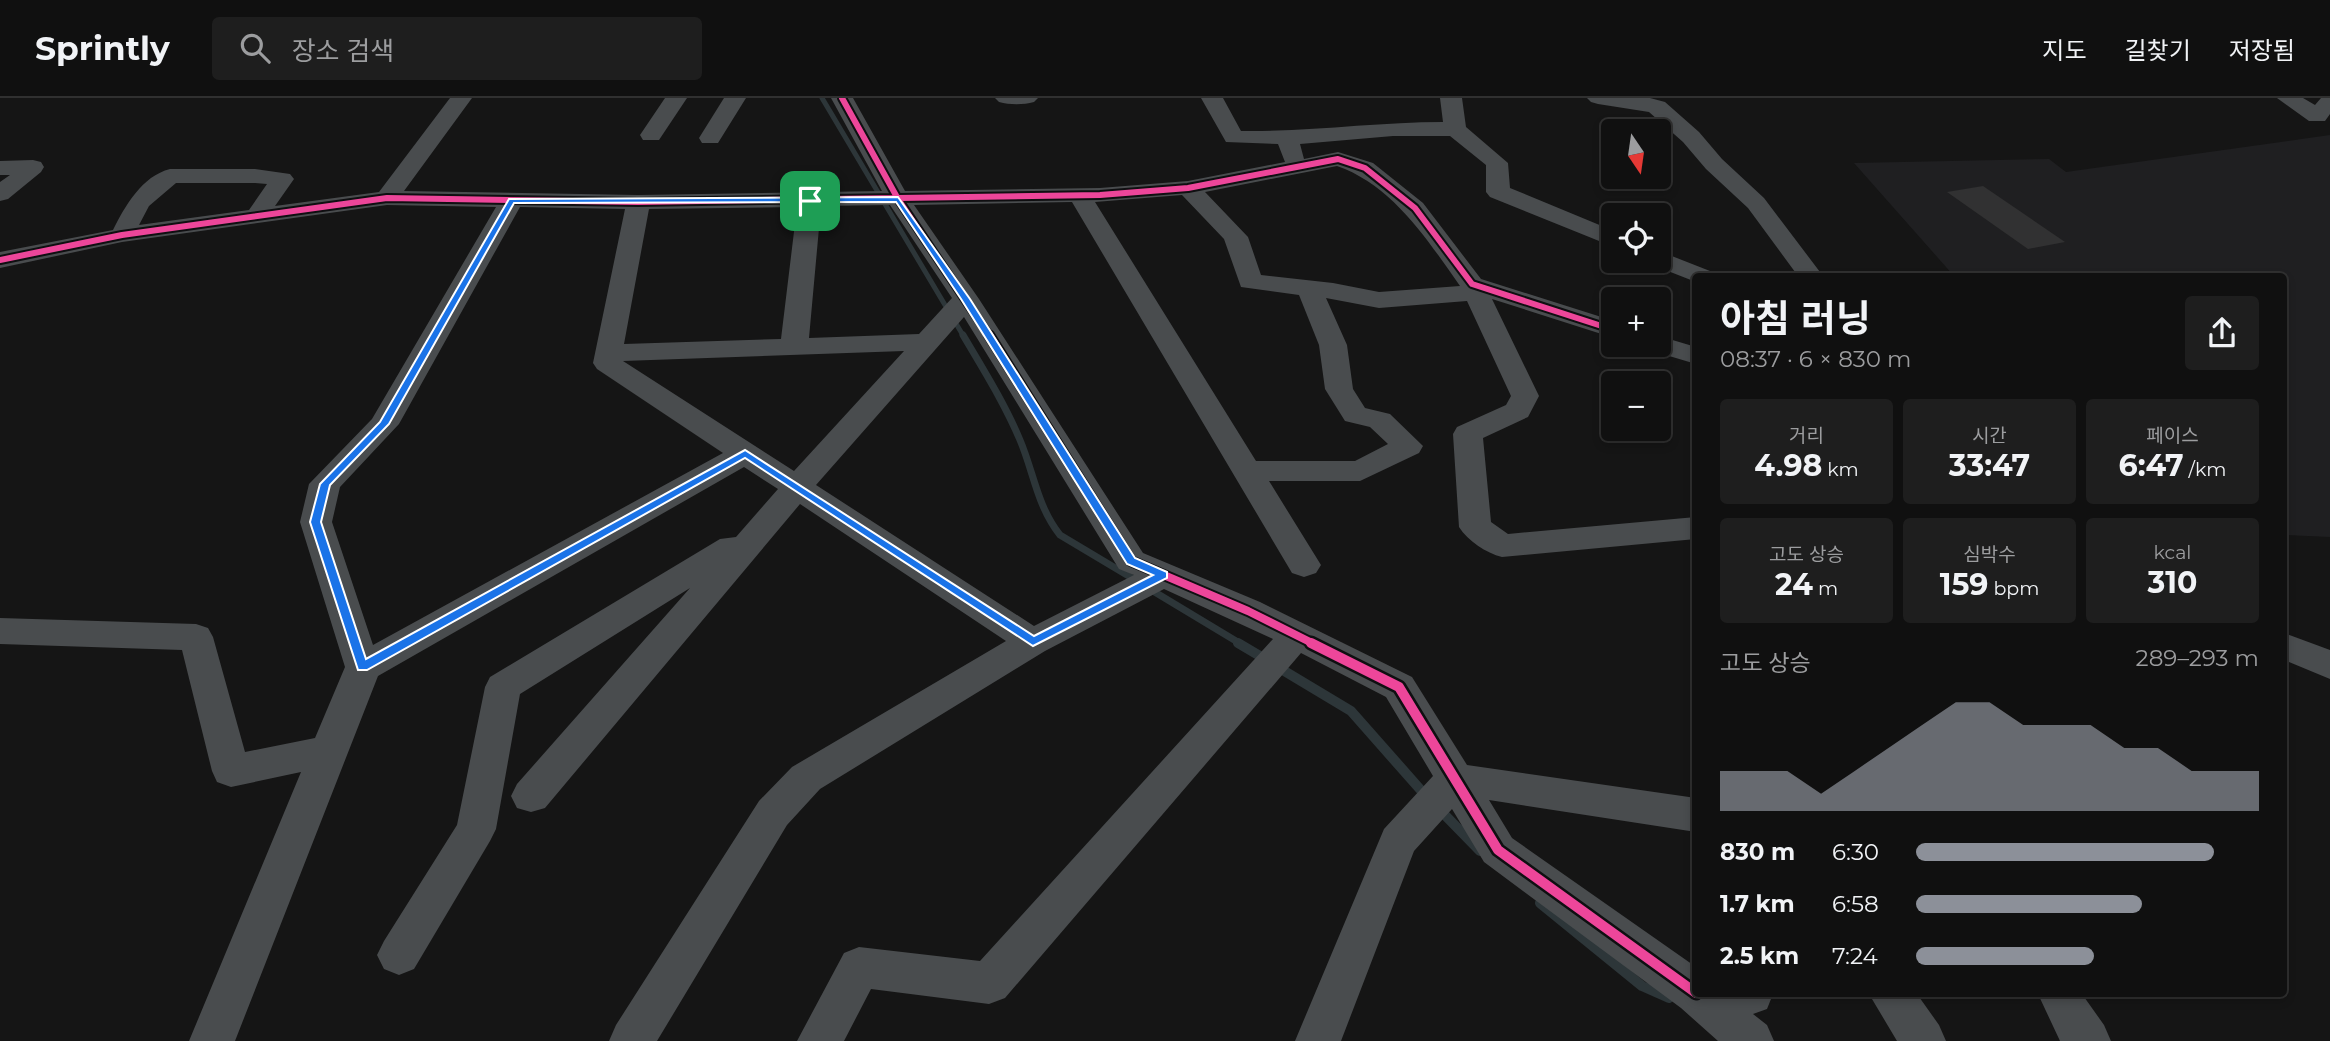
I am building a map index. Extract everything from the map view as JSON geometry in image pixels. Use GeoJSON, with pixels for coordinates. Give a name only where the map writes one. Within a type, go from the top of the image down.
{"type":"FeatureCollection","features":[{"type":"Feature","properties":{"kind":"street"},"geometry":{"type":"LineString","coordinates":[[387,198],[461,98]]}},
{"type":"Feature","properties":{"kind":"street"},"geometry":{"type":"LineString","coordinates":[[651,135],[676,98]]}},
{"type":"Feature","properties":{"kind":"street"},"geometry":{"type":"LineString","coordinates":[[710,138],[735,98]]}},
{"type":"Feature","properties":{"kind":"street"},"geometry":{"type":"LineString","coordinates":[[842,98],[888,199],[966,299],[1131,561],[1297,635],[1399,687],[1498,850],[1692,990]]}},
{"type":"Feature","properties":{"kind":"street"},"geometry":{"type":"LineString","coordinates":[[1006,98],[1027,98]]}},
{"type":"Feature","properties":{"kind":"street"},"geometry":{"type":"LineString","coordinates":[[1212,98],[1234,137],[1288,138],[1393,129],[1455,130],[1497,163],[1498,192],[1601,235]]}},
{"type":"Feature","properties":{"kind":"street"},"geometry":{"type":"LineString","coordinates":[[1451,98],[1455,130]]}},
{"type":"Feature","properties":{"kind":"street"},"geometry":{"type":"LineString","coordinates":[[1598,98],[1645,103],[1657,107],[1691,137],[1714,164],[1756,203],[1801,273]]}},
{"type":"Feature","properties":{"kind":"street"},"geometry":{"type":"LineString","coordinates":[[2288,98],[2317,116],[2330,101]]}},
{"type":"Feature","properties":{"kind":"street"},"geometry":{"type":"LineString","coordinates":[[1288,138],[1296,167]]}},
{"type":"Feature","properties":{"kind":"street"},"geometry":{"type":"LineString","coordinates":[[0,260],[122,234],[387,198],[638,202],[1079,195],[1188,188],[1338,159],[1365,168],[1415,208],[1474,288],[1525,396],[1518,411],[1468,434],[1475,527],[1502,546],[1692,528]]}},
{"type":"Feature","properties":{"kind":"street"},"geometry":{"type":"LineString","coordinates":[[0,168],[33,167],[0,194]]}},
{"type":"Feature","properties":{"kind":"street"},"geometry":{"type":"LineString","coordinates":[[122,234],[139,202],[170,176],[255,176],[282,179],[257,216]]}},
{"type":"Feature","properties":{"kind":"street"},"geometry":{"type":"LineString","coordinates":[[1188,188],[1236,237],[1250,282],[1379,300],[1474,288],[1601,326]]}},
{"type":"Feature","properties":{"kind":"street"},"geometry":{"type":"LineString","coordinates":[[1079,195],[1304,565]]}},
{"type":"Feature","properties":{"kind":"street"},"geometry":{"type":"LineString","coordinates":[[363,667],[316,522],[325,484],[384,424],[512,200]]}},
{"type":"Feature","properties":{"kind":"street"},"geometry":{"type":"LineString","coordinates":[[794,346],[810,201]]}},
{"type":"Feature","properties":{"kind":"street"},"geometry":{"type":"LineString","coordinates":[[638,202],[607,363],[1033,642]]}},
{"type":"Feature","properties":{"kind":"street"},"geometry":{"type":"LineString","coordinates":[[1671,264],[1694,273]]}},
{"type":"Feature","properties":{"kind":"street"},"geometry":{"type":"LineString","coordinates":[[1246,471],[1360,471],[1408,446],[1380,421],[1355,415],[1339,389],[1333,345],[1309,289]]}},
{"type":"Feature","properties":{"kind":"street"},"geometry":{"type":"LineString","coordinates":[[531,796],[797,487],[966,299]]}},
{"type":"Feature","properties":{"kind":"street"},"geometry":{"type":"LineString","coordinates":[[610,353],[927,342]]}},
{"type":"Feature","properties":{"kind":"street"},"geometry":{"type":"LineString","coordinates":[[1671,348],[1692,355]]}},
{"type":"Feature","properties":{"kind":"street"},"geometry":{"type":"LineString","coordinates":[[212,1041],[363,667],[745,453]]}},
{"type":"Feature","properties":{"kind":"street"},"geometry":{"type":"LineString","coordinates":[[399,955],[476,829],[503,687],[759,531]]}},
{"type":"Feature","properties":{"kind":"street"},"geometry":{"type":"LineString","coordinates":[[632,1041],[773,813],[806,778],[1033,642],[1163,575]]}},
{"type":"Feature","properties":{"kind":"street"},"geometry":{"type":"LineString","coordinates":[[0,631],[197,637],[231,771],[329,751]]}},
{"type":"Feature","properties":{"kind":"street"},"geometry":{"type":"LineString","coordinates":[[820,1041],[859,967],[989,983],[1297,635]]}},
{"type":"Feature","properties":{"kind":"street"},"geometry":{"type":"LineString","coordinates":[[2287,647],[2330,665]]}},
{"type":"Feature","properties":{"kind":"street"},"geometry":{"type":"LineString","coordinates":[[1455,779],[1692,814]]}},
{"type":"Feature","properties":{"kind":"street"},"geometry":{"type":"LineString","coordinates":[[1318,1041],[1398,841],[1455,779]]}},
{"type":"Feature","properties":{"kind":"street"},"geometry":{"type":"LineString","coordinates":[[1702,997],[1724,1013]]}},
{"type":"Feature","properties":{"kind":"street"},"geometry":{"type":"LineString","coordinates":[[1893,997],[1923,1041]]}},
{"type":"Feature","properties":{"kind":"street"},"geometry":{"type":"LineString","coordinates":[[2061,997],[2070,1018],[2088,1041]]}},
{"type":"Feature","properties":{"kind":"shaded area"},"geometry":{"type":"Polygon","coordinates":[[[2330,135],[2330,537],[2287,535],[2287,273],[1951,273],[1854,163],[2049,159],[2066,172],[2330,135]]]}},
{"type":"Feature","properties":{"kind":"building"},"geometry":{"type":"Polygon","coordinates":[[[1983,186],[2065,242],[2028,249],[1947,192],[1983,186]]]}},
{"type":"Feature","properties":{"kind":"waterway"},"geometry":{"type":"LineString","coordinates":[[822,98],[964,337]]}},
{"type":"Feature","properties":{"kind":"waterway"},"geometry":{"type":"LineString","coordinates":[[963,335],[1014,427],[1052,524],[1060,535],[1137,581]]}},
{"type":"Feature","properties":{"kind":"waterway"},"geometry":{"type":"LineString","coordinates":[[1148,588],[1241,644]]}},
{"type":"Feature","properties":{"kind":"waterway"},"geometry":{"type":"LineString","coordinates":[[1238,643],[1265,659]]}},
{"type":"Feature","properties":{"kind":"waterway"},"geometry":{"type":"LineString","coordinates":[[1276,666],[1351,711],[1426,796]]}},
{"type":"Feature","properties":{"kind":"waterway"},"geometry":{"type":"LineString","coordinates":[[1440,810],[1480,851]]}},
{"type":"Feature","properties":{"kind":"waterway"},"geometry":{"type":"LineString","coordinates":[[1540,903],[1642,986],[1669,998]]}},
{"type":"Feature","properties":{"kind":"cycle path"},"geometry":{"type":"LineString","coordinates":[[842,98],[898,199],[966,299],[1131,561],[1248,611],[1399,687],[1498,850],[1692,990]]}},
{"type":"Feature","properties":{"kind":"cycle path"},"geometry":{"type":"LineString","coordinates":[[0,260],[122,235],[387,198],[638,202],[1100,195],[1188,188],[1338,159],[1365,168],[1415,208],[1472,284],[1601,326]]}},
{"type":"Feature","properties":{"kind":"route"},"geometry":{"type":"LineString","coordinates":[[898,199],[966,299],[1131,561],[1163,575],[1033,642],[745,453],[363,667],[316,522],[325,484],[384,424],[512,200],[810,201],[898,199]]}}]}
